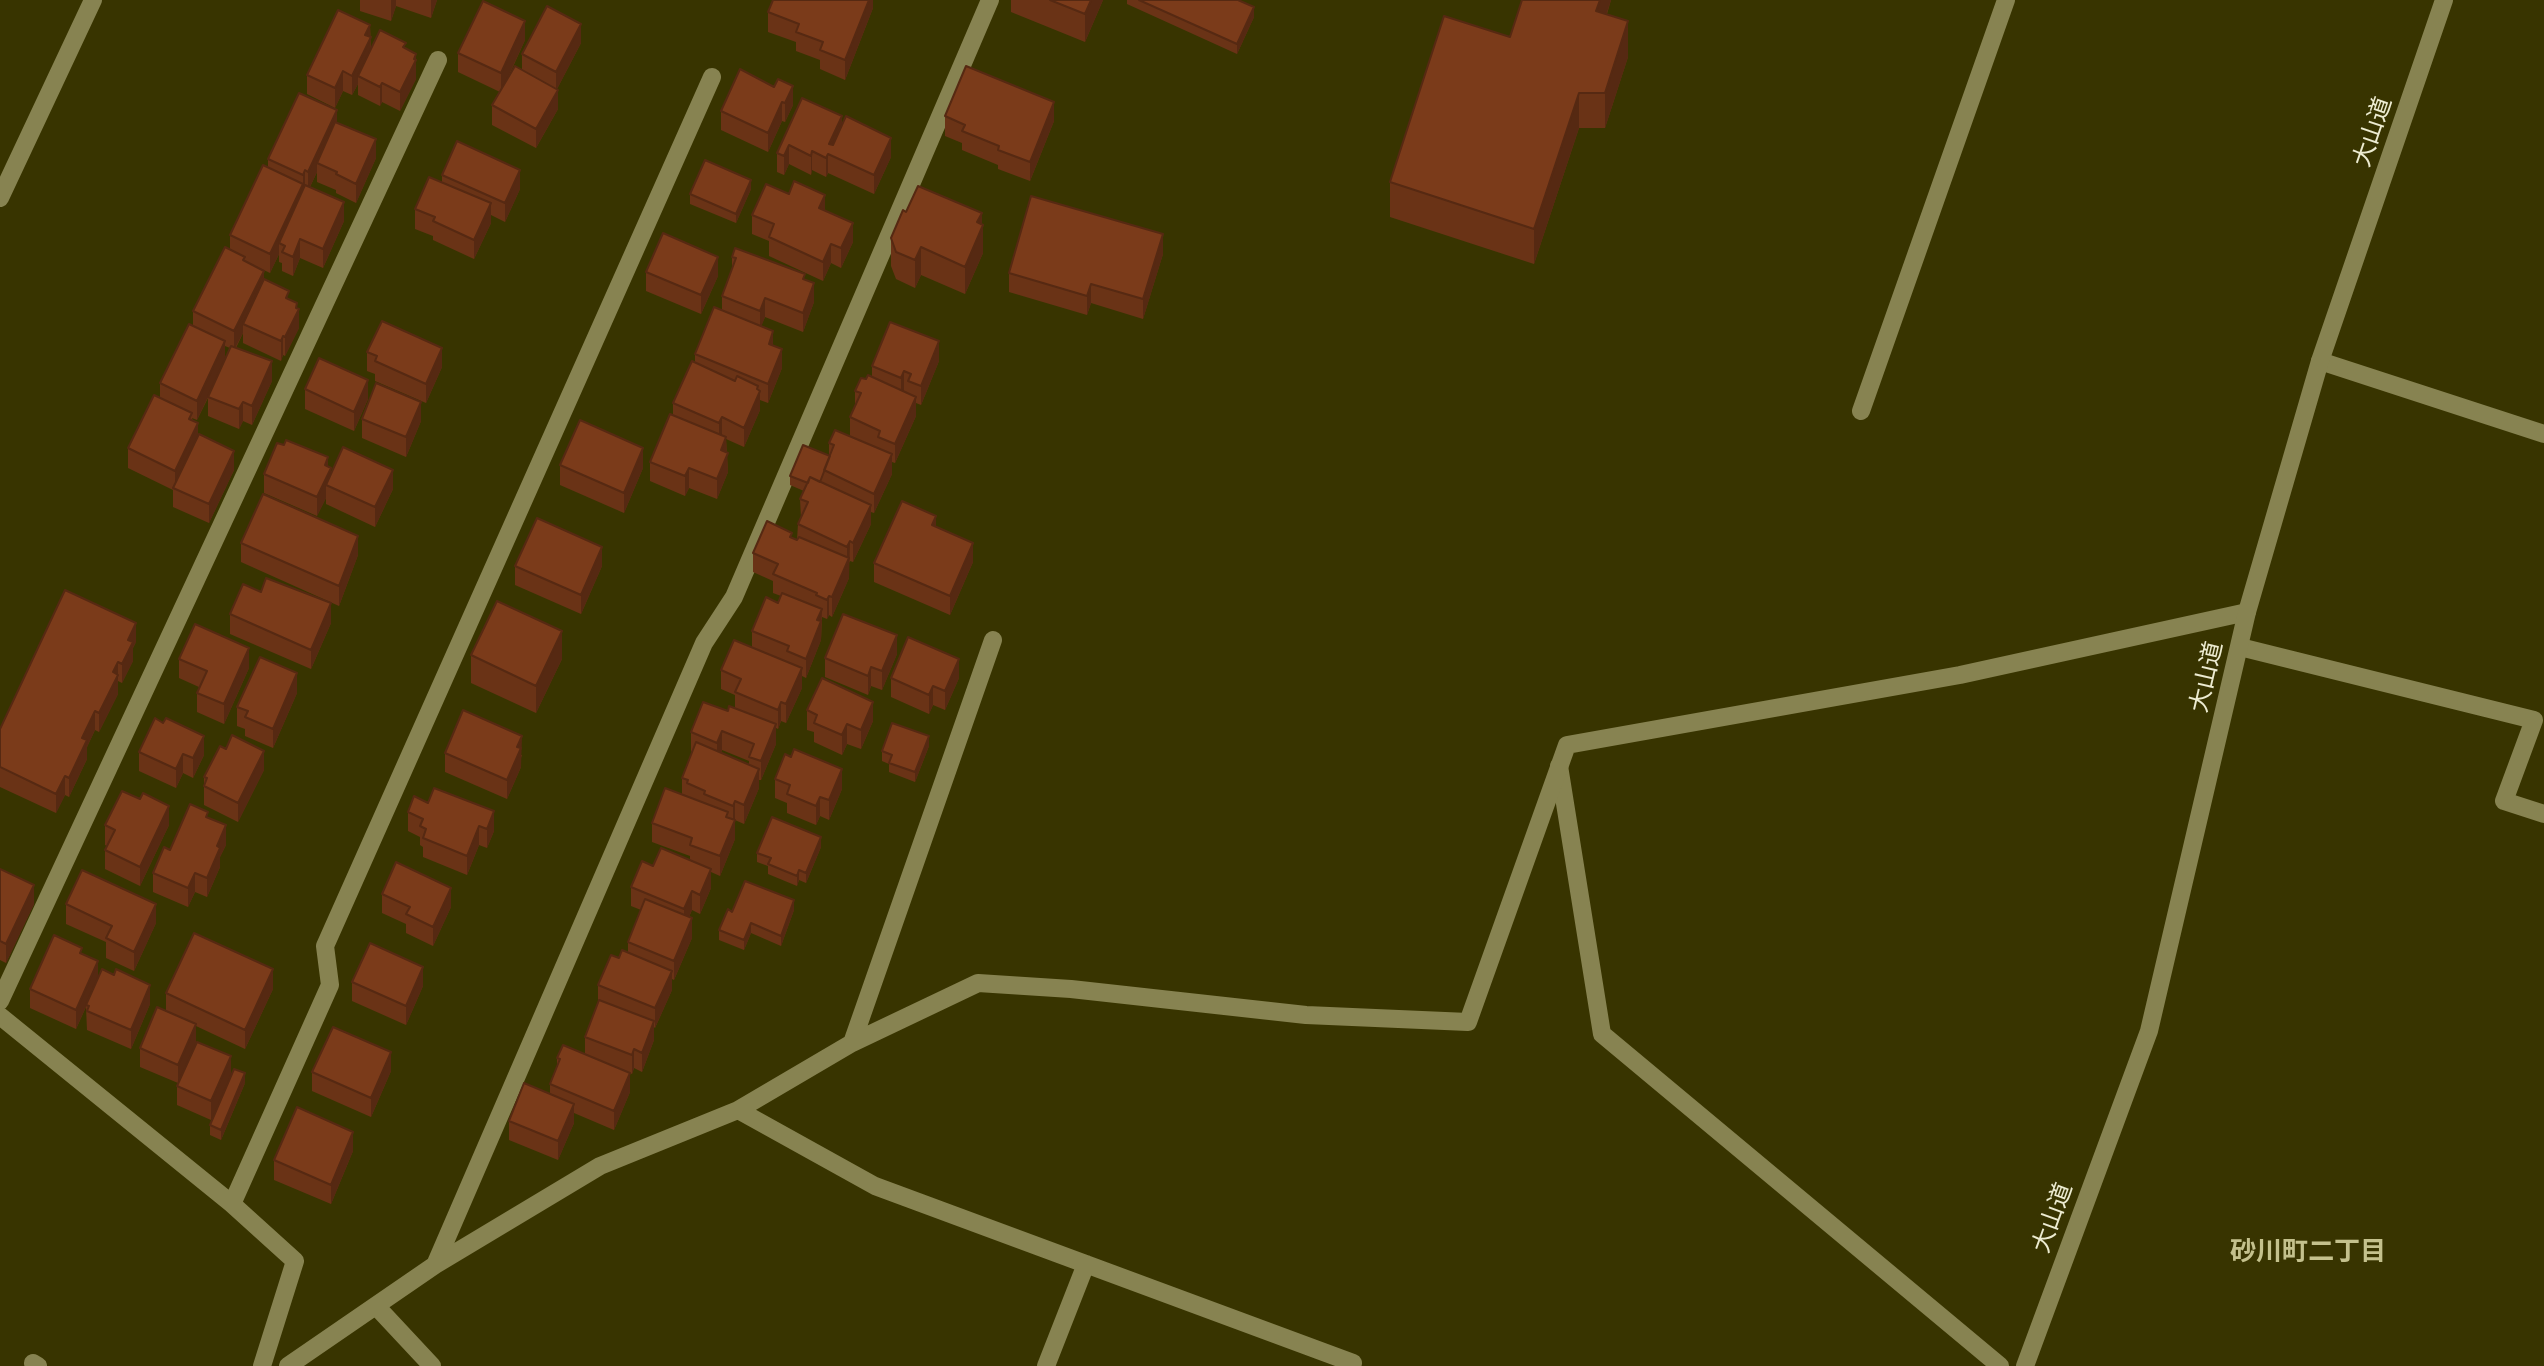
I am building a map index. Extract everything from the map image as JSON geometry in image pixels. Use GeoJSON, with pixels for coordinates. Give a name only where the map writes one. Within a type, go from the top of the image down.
{"type":"FeatureCollection","features":[{"type":"Feature","properties":{"kind":"street"},"geometry":{"type":"LineString","coordinates":[[0,198],[93,0]]}},
{"type":"Feature","properties":{"kind":"street"},"geometry":{"type":"LineString","coordinates":[[435,1265],[704,643],[734,597],[990,0]]}},
{"type":"Feature","properties":{"kind":"street"},"geometry":{"type":"LineString","coordinates":[[1861,411],[2006,0]]}},
{"type":"Feature","properties":{"kind":"street","name":"大山道"},"geometry":{"type":"LineString","coordinates":[[2025,1366],[2149,1031],[2248,612],[2320,361],[2445,0]]}},
{"type":"Feature","properties":{"kind":"street"},"geometry":{"type":"LineString","coordinates":[[0,1001],[438,60]]}},
{"type":"Feature","properties":{"kind":"street"},"geometry":{"type":"LineString","coordinates":[[232,1204],[330,985],[325,946],[712,77]]}},
{"type":"Feature","properties":{"kind":"street"},"geometry":{"type":"LineString","coordinates":[[2320,361],[2544,434]]}},
{"type":"Feature","properties":{"kind":"street"},"geometry":{"type":"LineString","coordinates":[[288,1366],[435,1265],[600,1166],[738,1110],[852,1043],[978,983],[1071,989],[1306,1015],[1468,1022],[1567,745],[1961,675],[2248,612]]}},
{"type":"Feature","properties":{"kind":"street"},"geometry":{"type":"LineString","coordinates":[[852,1043],[993,639]]}},
{"type":"Feature","properties":{"kind":"street"},"geometry":{"type":"LineString","coordinates":[[2240,647],[2534,720],[2504,801],[2544,814]]}},
{"type":"Feature","properties":{"kind":"street"},"geometry":{"type":"LineString","coordinates":[[1559,766],[1602,1034],[2000,1366]]}},
{"type":"Feature","properties":{"kind":"street"},"geometry":{"type":"LineString","coordinates":[[0,1016],[232,1204],[295,1261],[262,1366]]}},
{"type":"Feature","properties":{"kind":"street"},"geometry":{"type":"LineString","coordinates":[[738,1110],[875,1186],[1353,1363]]}},
{"type":"Feature","properties":{"kind":"street"},"geometry":{"type":"LineString","coordinates":[[1046,1366],[1086,1264]]}},
{"type":"Feature","properties":{"kind":"street"},"geometry":{"type":"LineString","coordinates":[[376,1306],[432,1366]]}},
{"type":"Feature","properties":{"kind":"building"},"geometry":{"type":"Polygon","coordinates":[[[773,0],[869,0],[845,60],[820,50],[823,42],[796,32],[799,24],[768,12],[773,0]]]}},
{"type":"Feature","properties":{"kind":"building"},"geometry":{"type":"Polygon","coordinates":[[[1050,0],[1091,0],[1085,14],[1050,0]]]}},
{"type":"Feature","properties":{"kind":"building"},"geometry":{"type":"Polygon","coordinates":[[[1139,0],[1238,0],[1254,7],[1237,44],[1139,0]]]}},
{"type":"Feature","properties":{"kind":"building"},"geometry":{"type":"Polygon","coordinates":[[[1522,0],[1600,0],[1596,11],[1628,21],[1605,93],[1579,93],[1534,229],[1390,182],[1444,16],[1510,37],[1522,0]]]}},
{"type":"Feature","properties":{"kind":"building"},"geometry":{"type":"Polygon","coordinates":[[[483,1],[525,21],[501,73],[458,53],[483,1]]]}},
{"type":"Feature","properties":{"kind":"building"},"geometry":{"type":"Polygon","coordinates":[[[547,6],[581,24],[556,72],[522,54],[547,6]]]}},
{"type":"Feature","properties":{"kind":"building"},"geometry":{"type":"Polygon","coordinates":[[[338,10],[370,25],[365,35],[371,37],[352,76],[343,71],[335,88],[307,75],[338,10]]]}},
{"type":"Feature","properties":{"kind":"building"},"geometry":{"type":"Polygon","coordinates":[[[380,30],[406,43],[403,47],[416,54],[416,60],[400,92],[382,83],[380,87],[358,76],[380,30]]]}},
{"type":"Feature","properties":{"kind":"building"},"geometry":{"type":"Polygon","coordinates":[[[515,66],[558,90],[536,129],[492,105],[515,66]]]}},
{"type":"Feature","properties":{"kind":"building"},"geometry":{"type":"Polygon","coordinates":[[[966,66],[1054,102],[1030,162],[998,150],[999,146],[962,131],[965,125],[945,116],[966,66]]]}},
{"type":"Feature","properties":{"kind":"building"},"geometry":{"type":"Polygon","coordinates":[[[740,69],[774,87],[778,79],[793,86],[785,103],[782,102],[768,133],[721,111],[740,69]]]}},
{"type":"Feature","properties":{"kind":"building"},"geometry":{"type":"Polygon","coordinates":[[[299,93],[337,110],[308,172],[305,170],[303,175],[268,159],[299,93]]]}},
{"type":"Feature","properties":{"kind":"building"},"geometry":{"type":"Polygon","coordinates":[[[802,98],[842,116],[829,144],[833,145],[846,116],[891,138],[874,175],[828,154],[826,158],[812,151],[811,156],[789,145],[784,156],[777,153],[802,98]]]}},
{"type":"Feature","properties":{"kind":"building"},"geometry":{"type":"Polygon","coordinates":[[[335,122],[376,139],[356,184],[317,163],[335,122]]]}},
{"type":"Feature","properties":{"kind":"building"},"geometry":{"type":"Polygon","coordinates":[[[457,141],[520,170],[505,203],[442,175],[457,141]]]}},
{"type":"Feature","properties":{"kind":"building"},"geometry":{"type":"Polygon","coordinates":[[[705,160],[751,180],[736,214],[690,194],[705,160]]]}},
{"type":"Feature","properties":{"kind":"building"},"geometry":{"type":"Polygon","coordinates":[[[263,165],[303,184],[270,254],[230,235],[263,165]]]}},
{"type":"Feature","properties":{"kind":"building"},"geometry":{"type":"Polygon","coordinates":[[[429,177],[491,203],[474,240],[433,221],[435,217],[415,209],[429,177]]]}},
{"type":"Feature","properties":{"kind":"building"},"geometry":{"type":"Polygon","coordinates":[[[794,181],[825,195],[819,208],[853,223],[841,248],[831,244],[823,262],[769,237],[774,224],[752,215],[766,184],[789,194],[794,181]]]}},
{"type":"Feature","properties":{"kind":"building"},"geometry":{"type":"Polygon","coordinates":[[[305,185],[344,202],[323,249],[300,239],[293,257],[282,252],[285,246],[279,243],[305,185]]]}},
{"type":"Feature","properties":{"kind":"building"},"geometry":{"type":"Polygon","coordinates":[[[918,186],[982,213],[977,222],[983,225],[965,267],[921,247],[915,260],[896,252],[891,238],[903,210],[906,212],[918,186]]]}},
{"type":"Feature","properties":{"kind":"building"},"geometry":{"type":"Polygon","coordinates":[[[1031,196],[1163,234],[1143,299],[1091,284],[1087,296],[1009,273],[1031,196]]]}},
{"type":"Feature","properties":{"kind":"building"},"geometry":{"type":"Polygon","coordinates":[[[663,233],[718,257],[701,295],[646,272],[663,233]]]}},
{"type":"Feature","properties":{"kind":"building"},"geometry":{"type":"Polygon","coordinates":[[[225,247],[264,271],[234,331],[193,311],[225,247]]]}},
{"type":"Feature","properties":{"kind":"building"},"geometry":{"type":"Polygon","coordinates":[[[735,248],[805,274],[803,279],[814,283],[803,313],[765,298],[760,311],[722,296],[736,258],[732,257],[735,248]]]}},
{"type":"Feature","properties":{"kind":"building"},"geometry":{"type":"Polygon","coordinates":[[[264,279],[289,291],[286,298],[297,303],[296,308],[299,309],[281,341],[243,324],[264,279]]]}},
{"type":"Feature","properties":{"kind":"building"},"geometry":{"type":"Polygon","coordinates":[[[714,307],[773,331],[769,344],[782,349],[768,384],[695,354],[714,307]]]}},
{"type":"Feature","properties":{"kind":"building"},"geometry":{"type":"Polygon","coordinates":[[[382,321],[442,348],[426,384],[375,361],[377,356],[367,352],[382,321]]]}},
{"type":"Feature","properties":{"kind":"building"},"geometry":{"type":"Polygon","coordinates":[[[890,322],[939,341],[921,386],[908,381],[911,374],[904,371],[901,378],[872,366],[890,322]]]}},
{"type":"Feature","properties":{"kind":"building"},"geometry":{"type":"Polygon","coordinates":[[[189,324],[225,341],[197,401],[160,383],[189,324]]]}},
{"type":"Feature","properties":{"kind":"building"},"geometry":{"type":"Polygon","coordinates":[[[231,346],[272,361],[252,406],[243,402],[239,409],[208,397],[231,346]]]}},
{"type":"Feature","properties":{"kind":"building"},"geometry":{"type":"Polygon","coordinates":[[[319,358],[368,380],[354,412],[305,389],[319,358]]]}},
{"type":"Feature","properties":{"kind":"building"},"geometry":{"type":"Polygon","coordinates":[[[692,361],[735,381],[737,376],[758,386],[760,391],[744,428],[722,417],[719,423],[673,403],[692,361]]]}},
{"type":"Feature","properties":{"kind":"building"},"geometry":{"type":"Polygon","coordinates":[[[868,375],[916,397],[895,444],[878,437],[880,431],[850,417],[861,393],[855,391],[861,378],[866,379],[868,375]]]}},
{"type":"Feature","properties":{"kind":"building"},"geometry":{"type":"Polygon","coordinates":[[[376,383],[421,402],[406,437],[362,419],[376,383]]]}},
{"type":"Feature","properties":{"kind":"building"},"geometry":{"type":"Polygon","coordinates":[[[154,395],[192,413],[189,419],[198,423],[175,471],[128,448],[154,395]]]}},
{"type":"Feature","properties":{"kind":"building"},"geometry":{"type":"Polygon","coordinates":[[[670,414],[726,437],[721,450],[728,453],[717,479],[689,468],[685,476],[650,462],[670,414]]]}},
{"type":"Feature","properties":{"kind":"building"},"geometry":{"type":"Polygon","coordinates":[[[580,420],[643,448],[624,493],[560,465],[580,420]]]}},
{"type":"Feature","properties":{"kind":"building"},"geometry":{"type":"Polygon","coordinates":[[[835,430],[892,454],[874,494],[824,470],[834,445],[829,443],[835,430]]]}},
{"type":"Feature","properties":{"kind":"building"},"geometry":{"type":"Polygon","coordinates":[[[199,434],[234,451],[209,504],[173,488],[199,434]]]}},
{"type":"Feature","properties":{"kind":"building"},"geometry":{"type":"Polygon","coordinates":[[[286,440],[328,457],[325,465],[331,468],[317,497],[264,474],[277,443],[284,445],[286,440]]]}},
{"type":"Feature","properties":{"kind":"building"},"geometry":{"type":"Polygon","coordinates":[[[803,445],[830,456],[820,482],[810,477],[808,483],[790,476],[803,445]]]}},
{"type":"Feature","properties":{"kind":"building"},"geometry":{"type":"Polygon","coordinates":[[[343,447],[393,470],[375,507],[326,485],[343,447]]]}},
{"type":"Feature","properties":{"kind":"building"},"geometry":{"type":"Polygon","coordinates":[[[810,477],[871,505],[853,543],[850,541],[847,547],[798,524],[808,502],[800,499],[810,477]]]}},
{"type":"Feature","properties":{"kind":"building"},"geometry":{"type":"Polygon","coordinates":[[[263,494],[358,536],[339,586],[241,543],[263,494]]]}},
{"type":"Feature","properties":{"kind":"building"},"geometry":{"type":"Polygon","coordinates":[[[902,501],[936,516],[932,525],[973,543],[950,596],[874,563],[902,501]]]}},
{"type":"Feature","properties":{"kind":"building"},"geometry":{"type":"Polygon","coordinates":[[[537,518],[602,547],[581,595],[515,566],[537,518]]]}},
{"type":"Feature","properties":{"kind":"building"},"geometry":{"type":"Polygon","coordinates":[[[767,521],[792,533],[790,537],[797,540],[799,537],[849,558],[832,597],[829,596],[827,600],[773,574],[778,564],[753,553],[767,521]]]}},
{"type":"Feature","properties":{"kind":"building"},"geometry":{"type":"Polygon","coordinates":[[[266,578],[331,603],[311,650],[230,614],[243,584],[261,592],[266,578]]]}},
{"type":"Feature","properties":{"kind":"building"},"geometry":{"type":"Polygon","coordinates":[[[65,590],[136,623],[128,640],[133,642],[122,664],[118,662],[113,672],[118,675],[99,713],[95,711],[82,738],[87,740],[69,778],[65,776],[56,794],[0,767],[0,729],[65,590]]]}},
{"type":"Feature","properties":{"kind":"building"},"geometry":{"type":"Polygon","coordinates":[[[782,593],[822,609],[817,620],[821,621],[806,659],[787,651],[789,646],[752,631],[766,597],[778,603],[782,593]]]}},
{"type":"Feature","properties":{"kind":"building"},"geometry":{"type":"Polygon","coordinates":[[[497,601],[562,631],[536,686],[471,655],[497,601]]]}},
{"type":"Feature","properties":{"kind":"building"},"geometry":{"type":"Polygon","coordinates":[[[843,614],[897,635],[882,671],[871,667],[868,676],[825,658],[843,614]]]}},
{"type":"Feature","properties":{"kind":"building"},"geometry":{"type":"Polygon","coordinates":[[[195,624],[249,648],[224,704],[197,693],[207,671],[179,659],[195,624]]]}},
{"type":"Feature","properties":{"kind":"building"},"geometry":{"type":"Polygon","coordinates":[[[908,637],[959,659],[945,691],[933,686],[929,695],[891,678],[908,637]]]}},
{"type":"Feature","properties":{"kind":"building"},"geometry":{"type":"Polygon","coordinates":[[[734,640],[802,668],[786,704],[781,702],[778,710],[735,692],[741,679],[721,670],[734,640]]]}},
{"type":"Feature","properties":{"kind":"building"},"geometry":{"type":"Polygon","coordinates":[[[260,657],[297,673],[273,729],[245,717],[248,711],[237,707],[260,657]]]}},
{"type":"Feature","properties":{"kind":"building"},"geometry":{"type":"Polygon","coordinates":[[[822,678],[873,702],[861,730],[847,724],[842,735],[814,723],[817,715],[807,710],[822,678]]]}},
{"type":"Feature","properties":{"kind":"building"},"geometry":{"type":"Polygon","coordinates":[[[703,702],[728,711],[729,706],[776,724],[761,761],[749,757],[754,744],[722,731],[717,743],[691,732],[703,702]]]}},
{"type":"Feature","properties":{"kind":"building"},"geometry":{"type":"Polygon","coordinates":[[[463,710],[522,736],[517,747],[521,748],[507,780],[445,753],[463,710]]]}},
{"type":"Feature","properties":{"kind":"building"},"geometry":{"type":"Polygon","coordinates":[[[155,718],[163,723],[166,718],[204,736],[193,758],[183,754],[176,769],[139,752],[155,718]]]}},
{"type":"Feature","properties":{"kind":"building"},"geometry":{"type":"Polygon","coordinates":[[[892,723],[929,736],[915,772],[889,763],[892,755],[882,751],[892,723]]]}},
{"type":"Feature","properties":{"kind":"building"},"geometry":{"type":"Polygon","coordinates":[[[232,735],[264,751],[238,803],[204,786],[207,778],[204,777],[220,746],[226,749],[232,735]]]}},
{"type":"Feature","properties":{"kind":"building"},"geometry":{"type":"Polygon","coordinates":[[[696,742],[759,769],[744,805],[735,801],[733,806],[704,794],[705,791],[682,778],[696,742]]]}},
{"type":"Feature","properties":{"kind":"building"},"geometry":{"type":"Polygon","coordinates":[[[794,749],[842,769],[829,800],[820,797],[816,806],[787,794],[790,785],[775,779],[785,754],[791,757],[794,749]]]}},
{"type":"Feature","properties":{"kind":"building"},"geometry":{"type":"Polygon","coordinates":[[[434,788],[494,811],[487,829],[479,826],[467,856],[423,838],[426,829],[420,826],[423,819],[408,812],[414,796],[428,803],[434,788]]]}},
{"type":"Feature","properties":{"kind":"building"},"geometry":{"type":"Polygon","coordinates":[[[665,788],[728,812],[726,817],[735,820],[720,856],[690,845],[692,838],[652,823],[665,788]]]}},
{"type":"Feature","properties":{"kind":"building"},"geometry":{"type":"Polygon","coordinates":[[[122,791],[140,799],[143,793],[169,806],[140,867],[105,850],[115,830],[105,825],[122,791]]]}},
{"type":"Feature","properties":{"kind":"building"},"geometry":{"type":"Polygon","coordinates":[[[190,804],[208,812],[206,817],[226,825],[217,846],[220,848],[207,878],[195,873],[188,888],[153,873],[164,847],[170,850],[190,804]]]}},
{"type":"Feature","properties":{"kind":"building"},"geometry":{"type":"Polygon","coordinates":[[[772,817],[821,837],[806,873],[799,870],[797,876],[768,864],[771,858],[757,853],[772,817]]]}},
{"type":"Feature","properties":{"kind":"building"},"geometry":{"type":"Polygon","coordinates":[[[661,848],[711,869],[700,895],[692,891],[684,909],[631,887],[642,861],[653,866],[661,848]]]}},
{"type":"Feature","properties":{"kind":"building"},"geometry":{"type":"Polygon","coordinates":[[[396,862],[451,888],[433,927],[406,914],[410,907],[382,894],[396,862]]]}},
{"type":"Feature","properties":{"kind":"building"},"geometry":{"type":"Polygon","coordinates":[[[0,869],[34,885],[6,944],[0,941],[0,869]]]}},
{"type":"Feature","properties":{"kind":"building"},"geometry":{"type":"Polygon","coordinates":[[[82,870],[156,904],[134,952],[106,938],[112,926],[66,904],[82,870]]]}},
{"type":"Feature","properties":{"kind":"building"},"geometry":{"type":"Polygon","coordinates":[[[745,881],[794,900],[781,936],[751,923],[744,940],[719,930],[728,909],[732,912],[745,881]]]}},
{"type":"Feature","properties":{"kind":"building"},"geometry":{"type":"Polygon","coordinates":[[[645,899],[692,918],[674,961],[628,942],[645,899]]]}},
{"type":"Feature","properties":{"kind":"building"},"geometry":{"type":"Polygon","coordinates":[[[194,933],[273,969],[245,1030],[166,993],[194,933]]]}},
{"type":"Feature","properties":{"kind":"building"},"geometry":{"type":"Polygon","coordinates":[[[54,935],[82,948],[80,953],[98,961],[76,1010],[30,989],[54,935]]]}},
{"type":"Feature","properties":{"kind":"building"},"geometry":{"type":"Polygon","coordinates":[[[370,943],[423,967],[406,1006],[352,982],[370,943]]]}},
{"type":"Feature","properties":{"kind":"building"},"geometry":{"type":"Polygon","coordinates":[[[622,950],[672,971],[655,1008],[598,985],[611,955],[619,958],[622,950]]]}},
{"type":"Feature","properties":{"kind":"building"},"geometry":{"type":"Polygon","coordinates":[[[102,969],[114,975],[116,969],[150,985],[131,1030],[87,1011],[89,1006],[86,1005],[102,969]]]}},
{"type":"Feature","properties":{"kind":"building"},"geometry":{"type":"Polygon","coordinates":[[[599,1000],[654,1021],[642,1053],[634,1049],[632,1055],[585,1037],[599,1000]]]}},
{"type":"Feature","properties":{"kind":"building"},"geometry":{"type":"Polygon","coordinates":[[[157,1007],[196,1024],[178,1065],[140,1048],[157,1007]]]}},
{"type":"Feature","properties":{"kind":"building"},"geometry":{"type":"Polygon","coordinates":[[[333,1027],[391,1052],[371,1098],[312,1072],[333,1027]]]}},
{"type":"Feature","properties":{"kind":"building"},"geometry":{"type":"Polygon","coordinates":[[[197,1042],[231,1056],[211,1101],[177,1086],[197,1042]]]}},
{"type":"Feature","properties":{"kind":"building"},"geometry":{"type":"Polygon","coordinates":[[[563,1045],[630,1073],[614,1111],[550,1084],[563,1045]]]}},
{"type":"Feature","properties":{"kind":"building"},"geometry":{"type":"Polygon","coordinates":[[[234,1069],[245,1073],[221,1130],[210,1125],[234,1069]]]}},
{"type":"Feature","properties":{"kind":"building"},"geometry":{"type":"Polygon","coordinates":[[[524,1083],[574,1104],[558,1141],[509,1121],[524,1083]]]}},
{"type":"Feature","properties":{"kind":"building"},"geometry":{"type":"Polygon","coordinates":[[[297,1107],[353,1132],[331,1185],[274,1160],[297,1107]]]}},
{"type":"Feature","properties":{"kind":"district","name":"砂川町二丁目"},"geometry":{"type":"Point","coordinates":[2308,1252]}}]}
